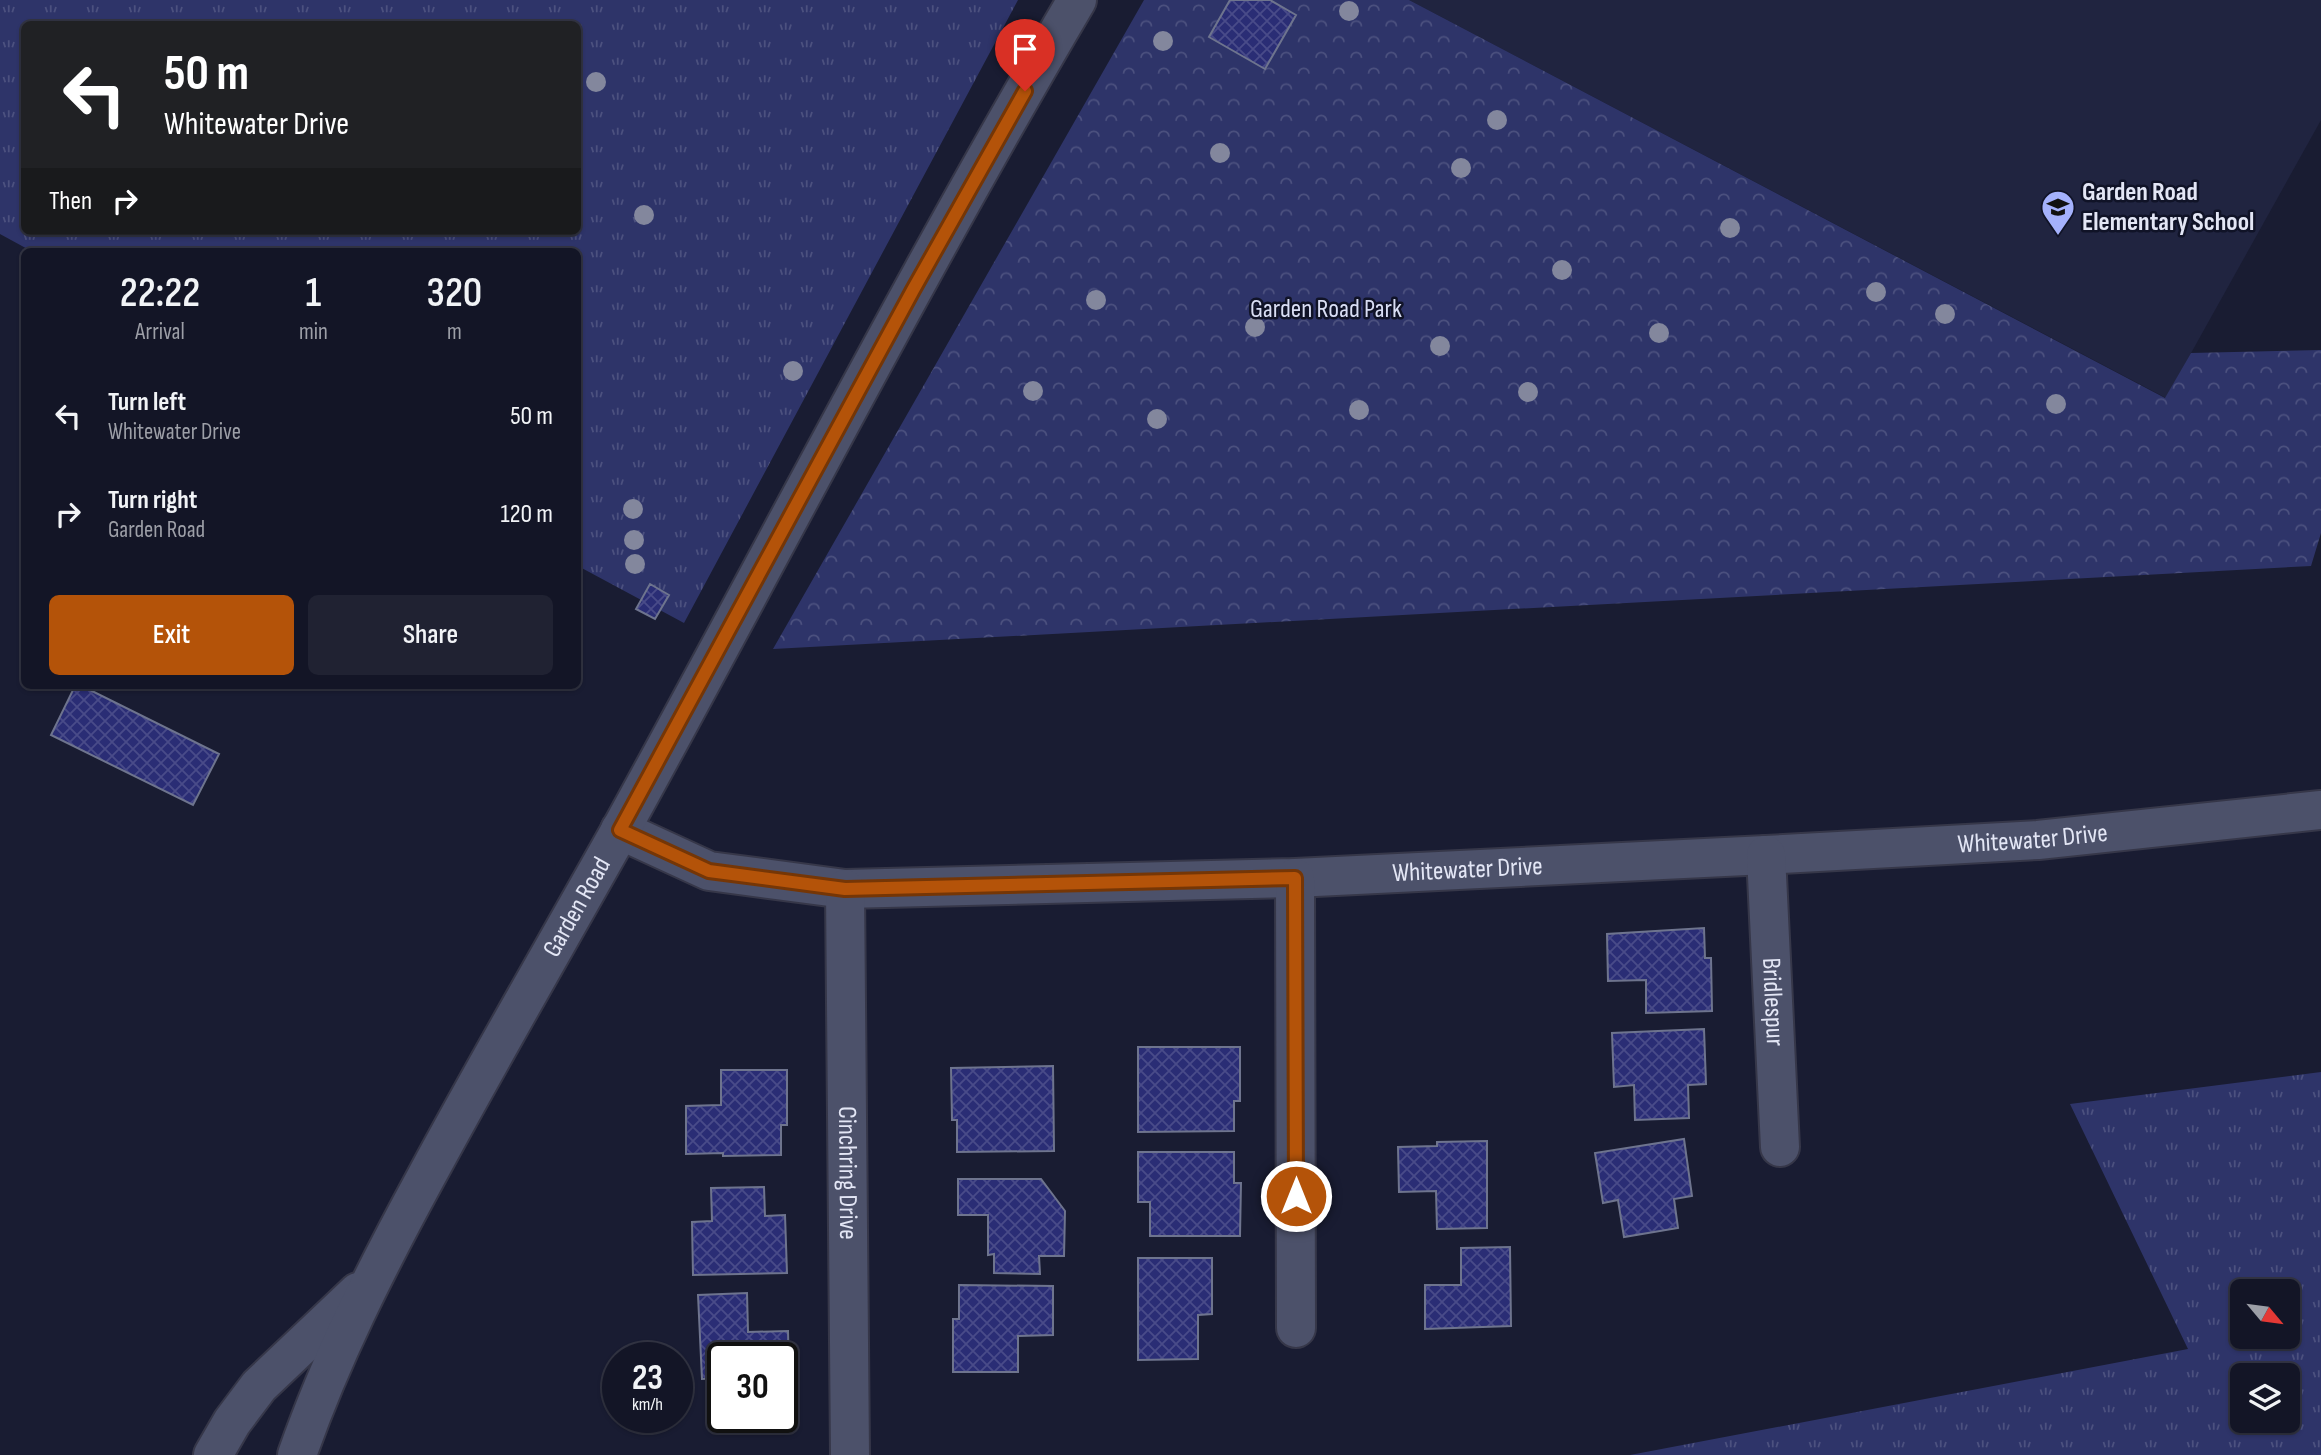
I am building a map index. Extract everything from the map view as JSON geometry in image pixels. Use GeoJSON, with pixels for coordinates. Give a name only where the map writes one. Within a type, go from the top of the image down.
{"type":"FeatureCollection","features":[{"type":"Feature","properties":{"kind":"street","name":"Garden Road"},"geometry":{"type":"LineString","coordinates":[[297,1455],[313,1410],[370,1281],[465,1105],[620,830],[913,290],[1077,0]]}},
{"type":"Feature","properties":{"kind":"street","name":"Whitewater Drive"},"geometry":{"type":"LineString","coordinates":[[620,830],[709,871],[845,889],[1295,878],[1766,855],[2038,840],[2321,810]]}},
{"type":"Feature","properties":{"kind":"street","name":"Bridlespur"},"geometry":{"type":"LineString","coordinates":[[1766,855],[1780,1147]]}},
{"type":"Feature","properties":{"kind":"street"},"geometry":{"type":"LineString","coordinates":[[1295,878],[1296,1328]]}},
{"type":"Feature","properties":{"kind":"street","name":"Cinchring Drive"},"geometry":{"type":"LineString","coordinates":[[845,889],[850,1455]]}},
{"type":"Feature","properties":{"kind":"street"},"geometry":{"type":"LineString","coordinates":[[213,1455],[232,1422],[259,1385],[370,1281]]}},
{"type":"Feature","properties":{"kind":"shaded area","name":"Garden Road Elementary School"},"geometry":{"type":"Polygon","coordinates":[[[1409,0],[2321,0],[2321,120],[2166,398],[1409,0]]]}},
{"type":"Feature","properties":{"kind":"green space"},"geometry":{"type":"Polygon","coordinates":[[[0,0],[1018,0],[684,623],[581,568],[581,248],[26,248],[0,234],[0,0]]]}},
{"type":"Feature","properties":{"kind":"green space","name":"Garden Road Park"},"geometry":{"type":"Polygon","coordinates":[[[1144,0],[1409,0],[2165,398],[2191,353],[2321,350],[2321,533],[2311,566],[773,649],[1144,0]]]}},
{"type":"Feature","properties":{"kind":"green space"},"geometry":{"type":"Polygon","coordinates":[[[2321,1072],[2321,1455],[1630,1455],[2188,1349],[2070,1104],[2321,1072]]]}},
{"type":"Feature","properties":{"kind":"building"},"geometry":{"type":"Polygon","coordinates":[[[1230,0],[1270,0],[1296,15],[1265,69],[1209,37],[1230,0]]]}},
{"type":"Feature","properties":{"kind":"building"},"geometry":{"type":"Polygon","coordinates":[[[650,584],[669,595],[655,619],[636,609],[650,584]]]}},
{"type":"Feature","properties":{"kind":"building"},"geometry":{"type":"Polygon","coordinates":[[[74,689],[88,689],[219,754],[193,805],[51,735],[74,689]]]}},
{"type":"Feature","properties":{"kind":"building"},"geometry":{"type":"Polygon","coordinates":[[[1704,928],[1705,958],[1711,958],[1712,1011],[1646,1013],[1646,980],[1608,981],[1607,934],[1704,928]]]}},
{"type":"Feature","properties":{"kind":"building"},"geometry":{"type":"Polygon","coordinates":[[[1704,1029],[1706,1084],[1688,1085],[1689,1118],[1635,1120],[1634,1085],[1614,1087],[1612,1033],[1704,1029]]]}},
{"type":"Feature","properties":{"kind":"building"},"geometry":{"type":"Polygon","coordinates":[[[1138,1047],[1240,1047],[1240,1101],[1234,1101],[1234,1131],[1138,1132],[1138,1047]]]}},
{"type":"Feature","properties":{"kind":"building"},"geometry":{"type":"Polygon","coordinates":[[[1053,1066],[1054,1151],[957,1152],[957,1120],[952,1120],[951,1068],[1053,1066]]]}},
{"type":"Feature","properties":{"kind":"building"},"geometry":{"type":"Polygon","coordinates":[[[721,1070],[787,1070],[787,1125],[781,1125],[781,1155],[686,1154],[686,1106],[721,1105],[721,1070]]]}},
{"type":"Feature","properties":{"kind":"building"},"geometry":{"type":"Polygon","coordinates":[[[1684,1139],[1692,1196],[1674,1199],[1678,1228],[1624,1237],[1618,1200],[1603,1203],[1595,1153],[1684,1139]]]}},
{"type":"Feature","properties":{"kind":"building"},"geometry":{"type":"Polygon","coordinates":[[[1487,1141],[1487,1228],[1437,1229],[1436,1191],[1399,1192],[1398,1147],[1437,1146],[1437,1142],[1487,1141]]]}},
{"type":"Feature","properties":{"kind":"building"},"geometry":{"type":"Polygon","coordinates":[[[1138,1152],[1234,1152],[1234,1183],[1241,1183],[1240,1236],[1150,1236],[1150,1202],[1138,1202],[1138,1152]]]}},
{"type":"Feature","properties":{"kind":"building"},"geometry":{"type":"Polygon","coordinates":[[[958,1179],[1041,1179],[1065,1211],[1064,1256],[1039,1256],[1040,1274],[994,1273],[994,1254],[988,1255],[988,1215],[958,1215],[958,1179]]]}},
{"type":"Feature","properties":{"kind":"building"},"geometry":{"type":"Polygon","coordinates":[[[764,1187],[765,1216],[785,1215],[787,1273],[693,1275],[692,1222],[712,1221],[711,1188],[764,1187]]]}},
{"type":"Feature","properties":{"kind":"building"},"geometry":{"type":"Polygon","coordinates":[[[1510,1247],[1511,1326],[1425,1329],[1425,1285],[1461,1285],[1461,1248],[1510,1247]]]}},
{"type":"Feature","properties":{"kind":"building"},"geometry":{"type":"Polygon","coordinates":[[[1138,1258],[1212,1258],[1212,1314],[1198,1315],[1198,1359],[1138,1360],[1138,1258]]]}},
{"type":"Feature","properties":{"kind":"building"},"geometry":{"type":"Polygon","coordinates":[[[959,1285],[1053,1286],[1053,1335],[1018,1336],[1018,1372],[953,1372],[953,1319],[959,1319],[959,1285]]]}},
{"type":"Feature","properties":{"kind":"building"},"geometry":{"type":"Polygon","coordinates":[[[747,1293],[748,1332],[788,1331],[788,1342],[707,1342],[707,1379],[702,1379],[698,1295],[747,1293]]]}},
{"type":"Feature","properties":{"kind":"place","name":"Garden Road Elementary School"},"geometry":{"type":"Point","coordinates":[2058,237]}},
{"type":"Feature","properties":{"kind":"route"},"geometry":{"type":"LineString","coordinates":[[1025,91],[913,290],[620,830],[709,871],[845,889],[1295,878],[1296,1196]]}}]}
